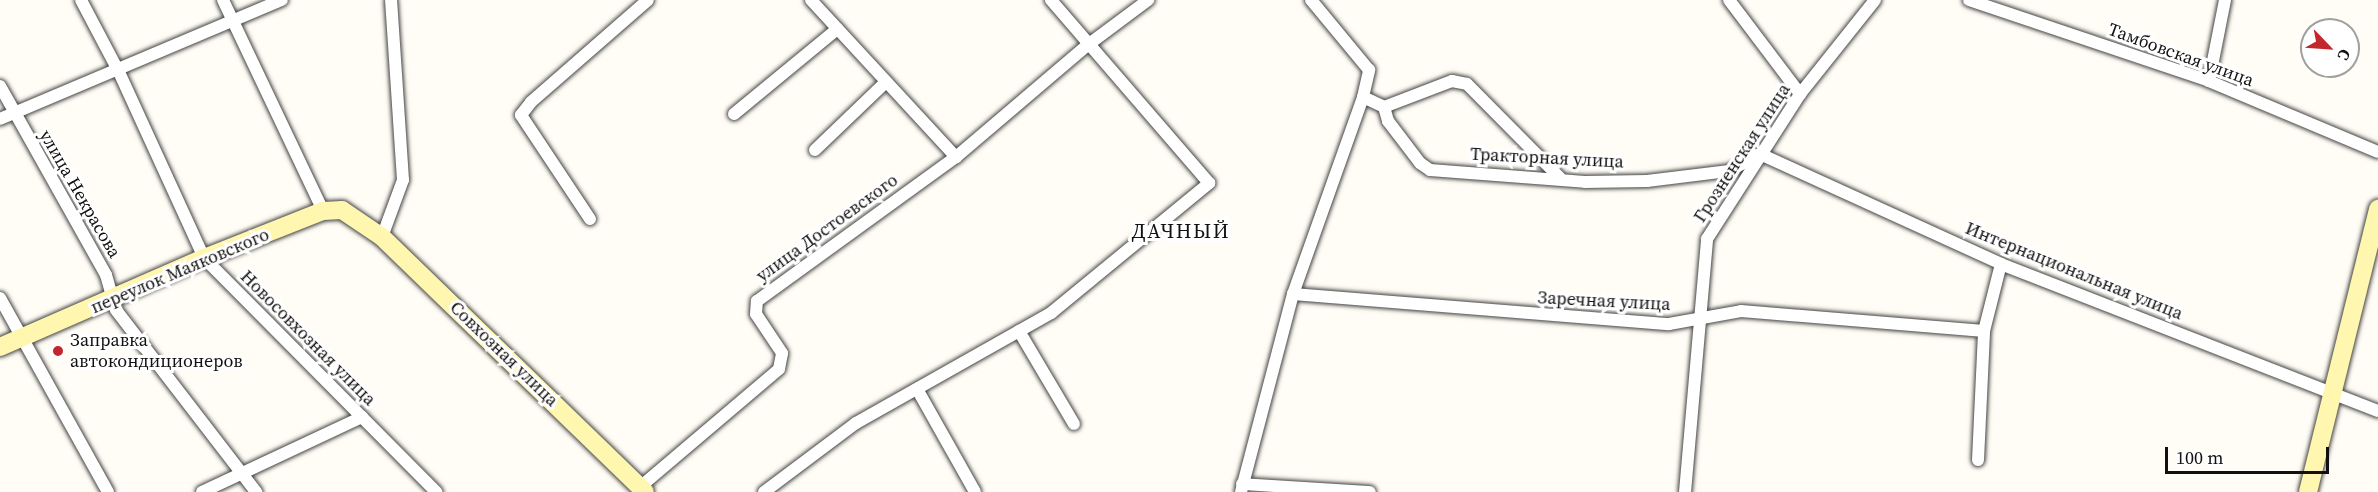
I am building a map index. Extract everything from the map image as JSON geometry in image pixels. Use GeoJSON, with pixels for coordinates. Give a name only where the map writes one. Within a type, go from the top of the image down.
{"type":"FeatureCollection","features":[{"type":"Feature","properties":{"kind":"street","name":"Новосовхозная улица"},"geometry":{"type":"LineString","coordinates":[[81,0],[119,72],[204,258],[436,492]]}},
{"type":"Feature","properties":{"kind":"street"},"geometry":{"type":"LineString","coordinates":[[223,0],[323,211]]}},
{"type":"Feature","properties":{"kind":"street"},"geometry":{"type":"LineString","coordinates":[[0,119],[119,72],[231,20],[282,0]]}},
{"type":"Feature","properties":{"kind":"street"},"geometry":{"type":"LineString","coordinates":[[382,237],[403,180],[391,0]]}},
{"type":"Feature","properties":{"kind":"street"},"geometry":{"type":"LineString","coordinates":[[590,219],[521,116],[531,102],[648,0]]}},
{"type":"Feature","properties":{"kind":"street"},"geometry":{"type":"LineString","coordinates":[[811,0],[956,157]]}},
{"type":"Feature","properties":{"kind":"street"},"geometry":{"type":"LineString","coordinates":[[764,492],[856,423],[1051,313],[1120,259],[1209,183],[1051,0]]}},
{"type":"Feature","properties":{"kind":"street","name":"улица Достоевского"},"geometry":{"type":"LineString","coordinates":[[643,489],[778,369],[782,353],[756,314],[758,301],[956,157],[1089,44],[1148,0]]}},
{"type":"Feature","properties":{"kind":"street"},"geometry":{"type":"LineString","coordinates":[[1311,0],[1369,70],[1363,97],[1293,294],[1242,488],[1370,492]]}},
{"type":"Feature","properties":{"kind":"street"},"geometry":{"type":"LineString","coordinates":[[1729,0],[1800,94]]}},
{"type":"Feature","properties":{"kind":"street","name":"Грозненская улица"},"geometry":{"type":"LineString","coordinates":[[1685,492],[1707,239],[1800,94],[1875,0]]}},
{"type":"Feature","properties":{"kind":"street","name":"Тамбовская улица"},"geometry":{"type":"LineString","coordinates":[[1969,0],[2209,81],[2378,152]]}},
{"type":"Feature","properties":{"kind":"street"},"geometry":{"type":"LineString","coordinates":[[2209,81],[2225,0]]}},
{"type":"Feature","properties":{"kind":"street"},"geometry":{"type":"LineString","coordinates":[[734,114],[837,29]]}},
{"type":"Feature","properties":{"kind":"street"},"geometry":{"type":"LineString","coordinates":[[1363,97],[1384,107],[1452,81],[1467,84],[1560,178]]}},
{"type":"Feature","properties":{"kind":"street"},"geometry":{"type":"LineString","coordinates":[[814,150],[886,82]]}},
{"type":"Feature","properties":{"kind":"street","name":"улица Некрасова"},"geometry":{"type":"LineString","coordinates":[[0,86],[106,275],[111,302],[256,492]]}},
{"type":"Feature","properties":{"kind":"street","name":"Тракторная улица"},"geometry":{"type":"LineString","coordinates":[[1384,107],[1388,121],[1420,163],[1430,170],[1595,182],[1729,171],[1760,154]]}},
{"type":"Feature","properties":{"kind":"street","name":"Интернациональная улица"},"geometry":{"type":"LineString","coordinates":[[1760,154],[2001,264],[2378,411]]}},
{"type":"Feature","properties":{"kind":"street"},"geometry":{"type":"LineString","coordinates":[[2308,492],[2330,392],[2378,209]]}},
{"type":"Feature","properties":{"kind":"street","name":"переулок Маяковского"},"geometry":{"type":"LineString","coordinates":[[0,347],[111,302],[204,258],[323,211],[342,210],[360,218]]}},
{"type":"Feature","properties":{"kind":"street","name":"Совхозная улица"},"geometry":{"type":"LineString","coordinates":[[360,218],[643,489]]}},
{"type":"Feature","properties":{"kind":"street"},"geometry":{"type":"LineString","coordinates":[[1978,460],[1984,331],[2001,264]]}},
{"type":"Feature","properties":{"kind":"street","name":"Заречная улица"},"geometry":{"type":"LineString","coordinates":[[1293,294],[1657,324],[1700,321],[1741,311],[1984,331]]}},
{"type":"Feature","properties":{"kind":"street"},"geometry":{"type":"LineString","coordinates":[[0,298],[108,492]]}},
{"type":"Feature","properties":{"kind":"street"},"geometry":{"type":"LineString","coordinates":[[1019,331],[1074,424]]}},
{"type":"Feature","properties":{"kind":"street"},"geometry":{"type":"LineString","coordinates":[[917,389],[975,492]]}},
{"type":"Feature","properties":{"kind":"street"},"geometry":{"type":"LineString","coordinates":[[202,492],[244,476],[362,417]]}},
{"type":"Feature","properties":{"kind":"place","name":"Заправка автокондиционеров"},"geometry":{"type":"Point","coordinates":[58,351]}},
{"type":"Feature","properties":{"kind":"district","name":"ДАЧНЫЙ"},"geometry":{"type":"Point","coordinates":[1181,231]}}]}
